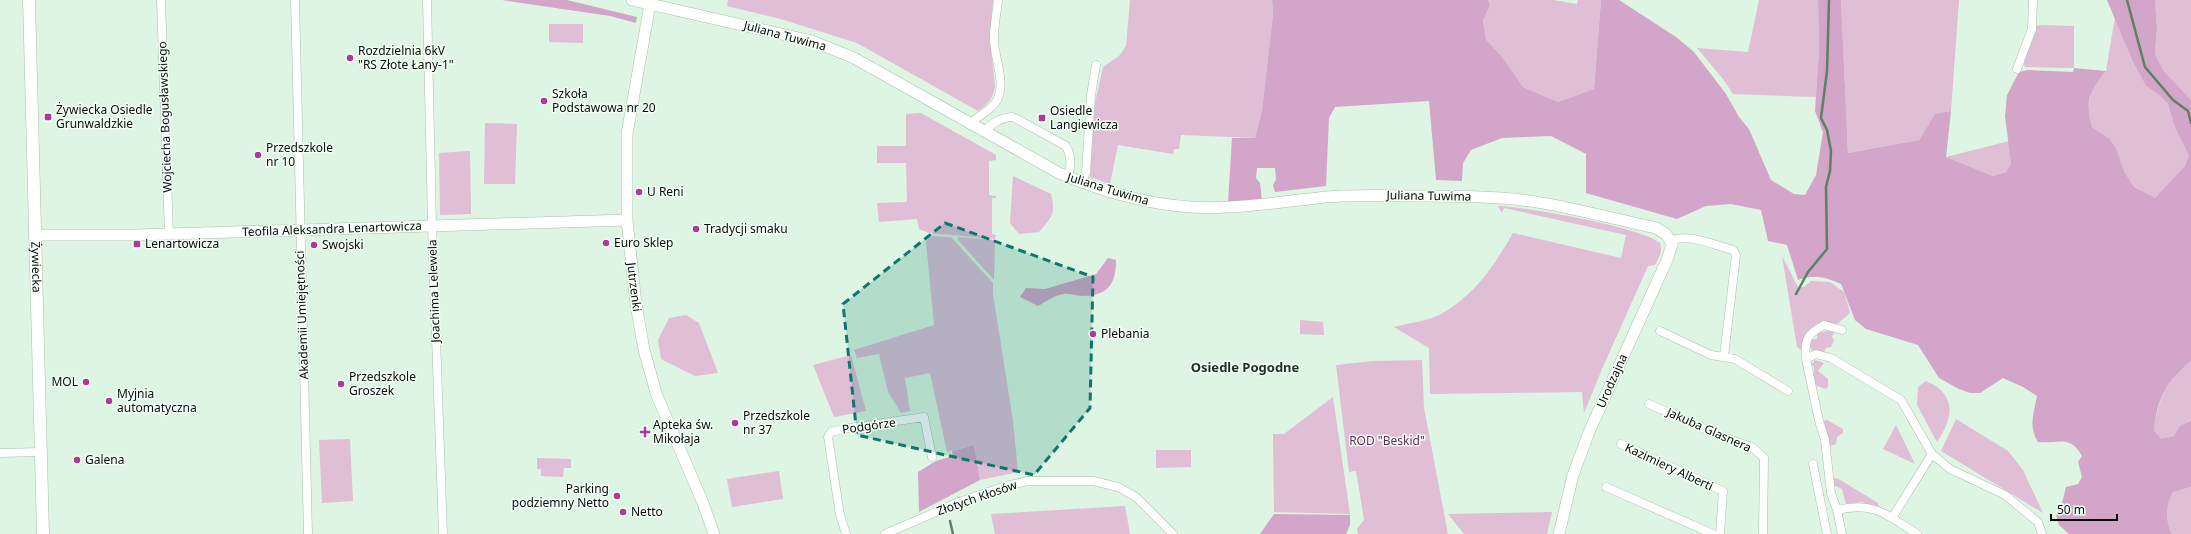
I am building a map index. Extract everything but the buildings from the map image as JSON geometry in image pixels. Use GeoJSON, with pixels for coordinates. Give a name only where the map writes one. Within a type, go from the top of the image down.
{"type":"FeatureCollection","features":[{"type":"Feature","properties":{"kind":"main road","name":"Żywiecka"},"geometry":{"type":"LineString","coordinates":[[29,0],[37,235],[43,534]]}},
{"type":"Feature","properties":{"kind":"street","name":"Wojciecha Bogusławskiego"},"geometry":{"type":"LineString","coordinates":[[161,0],[169,235]]}},
{"type":"Feature","properties":{"kind":"street","name":"Akademii Umiejętności"},"geometry":{"type":"LineString","coordinates":[[295,0],[299,231],[308,534]]}},
{"type":"Feature","properties":{"kind":"street","name":"Joachima Lelewela"},"geometry":{"type":"LineString","coordinates":[[427,0],[432,225],[442,534]]}},
{"type":"Feature","properties":{"kind":"street","name":"Juliana Tuwima"},"geometry":{"type":"LineString","coordinates":[[632,0],[650,2],[812,41],[854,58],[970,125],[1068,177],[1081,183],[1150,202],[1192,207],[1240,206],[1344,197],[1497,198],[1547,204],[1656,228],[1669,237]]}},
{"type":"Feature","properties":{"kind":"street"},"geometry":{"type":"LineString","coordinates":[[970,125],[976,117],[990,109],[999,96],[1000,86],[994,37],[998,0]]}},
{"type":"Feature","properties":{"kind":"street"},"geometry":{"type":"LineString","coordinates":[[2017,69],[2032,29],[2033,0]]}},
{"type":"Feature","properties":{"kind":"street","name":"Jutrzenki"},"geometry":{"type":"LineString","coordinates":[[650,2],[627,134],[626,220],[636,304],[650,376],[667,422],[703,503],[714,534]]}},
{"type":"Feature","properties":{"kind":"street"},"geometry":{"type":"LineString","coordinates":[[1081,183],[1086,172],[1091,95],[1096,65]]}},
{"type":"Feature","properties":{"kind":"street"},"geometry":{"type":"LineString","coordinates":[[984,132],[988,126],[1005,117],[1013,117],[1066,146],[1070,153],[1071,164],[1068,177]]}},
{"type":"Feature","properties":{"kind":"street","name":"Teofila Aleksandra Lenartowicza"},"geometry":{"type":"LineString","coordinates":[[37,235],[169,235],[432,225],[626,220]]}},
{"type":"Feature","properties":{"kind":"street"},"geometry":{"type":"LineString","coordinates":[[1669,237],[1692,238],[1733,250],[1736,255],[1724,356]]}},
{"type":"Feature","properties":{"kind":"street","name":"Urodzajna"},"geometry":{"type":"LineString","coordinates":[[1559,534],[1573,475],[1589,432],[1667,260],[1669,237]]}},
{"type":"Feature","properties":{"kind":"street"},"geometry":{"type":"LineString","coordinates":[[1842,330],[1824,325],[1811,332],[1804,345],[1819,421],[1825,440],[1831,493],[1837,510],[1842,534]]}},
{"type":"Feature","properties":{"kind":"street"},"geometry":{"type":"LineString","coordinates":[[1660,331],[1711,355],[1735,359],[1788,391]]}},
{"type":"Feature","properties":{"kind":"street"},"geometry":{"type":"LineString","coordinates":[[1806,359],[1816,354],[1831,358],[1901,400],[1932,454],[1950,469],[2005,495],[2038,522],[2042,534]]}},
{"type":"Feature","properties":{"kind":"street","name":"Jakuba Glasnera"},"geometry":{"type":"LineString","coordinates":[[1649,404],[1725,438],[1752,447],[1764,458],[1763,534]]}},
{"type":"Feature","properties":{"kind":"street","name":"Podgórze"},"geometry":{"type":"LineString","coordinates":[[846,534],[840,514],[828,437],[831,432],[924,417],[932,457]]}},
{"type":"Feature","properties":{"kind":"street","name":"Kazimiery Alberti"},"geometry":{"type":"LineString","coordinates":[[1620,444],[1723,492],[1720,534]]}},
{"type":"Feature","properties":{"kind":"street"},"geometry":{"type":"LineString","coordinates":[[0,453],[41,452]]}},
{"type":"Feature","properties":{"kind":"street"},"geometry":{"type":"LineString","coordinates":[[1892,518],[1932,454]]}},
{"type":"Feature","properties":{"kind":"street"},"geometry":{"type":"LineString","coordinates":[[1813,464],[1826,519],[1827,534]]}},
{"type":"Feature","properties":{"kind":"street","name":"Złotych Kłosów"},"geometry":{"type":"LineString","coordinates":[[885,534],[959,502],[1006,486],[1028,481],[1093,481],[1118,487],[1136,497],[1174,534]]}},
{"type":"Feature","properties":{"kind":"street"},"geometry":{"type":"LineString","coordinates":[[1606,487],[1713,534]]}},
{"type":"Feature","properties":{"kind":"street"},"geometry":{"type":"LineString","coordinates":[[1837,510],[1852,506],[1877,509],[1917,534]]}},
{"type":"Feature","properties":{"kind":"highlighted area"},"geometry":{"type":"Polygon","coordinates":[[[945,223],[1093,277],[1090,408],[1034,475],[857,435],[843,304],[945,223]]]}},
{"type":"Feature","properties":{"kind":"green space"},"geometry":{"type":"Polygon","coordinates":[[[728,0],[993,0],[990,37],[995,87],[993,94],[987,103],[978,111],[857,43],[781,19],[727,6],[728,0]]]}},
{"type":"Feature","properties":{"kind":"green space"},"geometry":{"type":"Polygon","coordinates":[[[1130,0],[1272,0],[1273,14],[1262,110],[1255,138],[1181,135],[1179,149],[1174,149],[1173,154],[1118,145],[1110,184],[1090,177],[1095,103],[1103,67],[1119,56],[1126,46],[1130,0]]]}},
{"type":"Feature","properties":{"kind":"green space"},"geometry":{"type":"Polygon","coordinates":[[[1488,0],[1554,0],[1577,4],[1578,0],[1601,0],[1594,89],[1558,102],[1523,87],[1485,40],[1483,21],[1490,5],[1488,0]]]}},
{"type":"Feature","properties":{"kind":"green space"},"geometry":{"type":"Polygon","coordinates":[[[1759,0],[1818,0],[1819,49],[1816,97],[1733,94],[1723,79],[1697,48],[1748,52],[1759,0]]]}},
{"type":"Feature","properties":{"kind":"green space"},"geometry":{"type":"Polygon","coordinates":[[[1841,0],[1959,0],[1951,111],[1935,114],[1919,140],[1848,153],[1841,0]]]}},
{"type":"Feature","properties":{"kind":"green space"},"geometry":{"type":"Polygon","coordinates":[[[2155,0],[2191,0],[2191,100],[2163,70],[2155,54],[2157,28],[2155,0]]]}},
{"type":"Feature","properties":{"kind":"green space"},"geometry":{"type":"Polygon","coordinates":[[[2115,17],[2133,62],[2146,86],[2158,94],[2168,104],[2174,125],[2185,142],[2189,155],[2185,166],[2155,199],[2134,187],[2124,171],[2117,150],[2110,139],[2092,127],[2087,112],[2092,89],[2106,71],[2115,17]]]}},
{"type":"Feature","properties":{"kind":"green space"},"geometry":{"type":"Polygon","coordinates":[[[549,24],[583,24],[583,43],[549,42],[549,24]]]}},
{"type":"Feature","properties":{"kind":"green space"},"geometry":{"type":"Polygon","coordinates":[[[2039,25],[2074,26],[2074,68],[2025,67],[2023,62],[2035,27],[2039,25]]]}},
{"type":"Feature","properties":{"kind":"green space"},"geometry":{"type":"Polygon","coordinates":[[[921,113],[996,155],[996,160],[989,161],[989,195],[996,196],[996,198],[992,198],[992,234],[996,235],[995,239],[929,233],[919,229],[917,219],[879,222],[877,203],[907,202],[906,163],[877,163],[877,146],[906,146],[906,114],[921,113]]]}},
{"type":"Feature","properties":{"kind":"green space"},"geometry":{"type":"Polygon","coordinates":[[[485,123],[517,124],[515,184],[484,184],[485,123]]]}},
{"type":"Feature","properties":{"kind":"green space"},"geometry":{"type":"Polygon","coordinates":[[[2009,141],[2011,164],[2006,172],[1993,176],[1946,157],[2009,141]]]}},
{"type":"Feature","properties":{"kind":"green space"},"geometry":{"type":"Polygon","coordinates":[[[470,151],[471,214],[440,215],[439,153],[470,151]]]}},
{"type":"Feature","properties":{"kind":"green space"},"geometry":{"type":"Polygon","coordinates":[[[1013,176],[1051,194],[1053,206],[1052,215],[1039,232],[1019,234],[1010,223],[1013,176]]]}},
{"type":"Feature","properties":{"kind":"green space"},"geometry":{"type":"Polygon","coordinates":[[[1498,206],[1533,210],[1583,219],[1631,231],[1649,237],[1660,243],[1661,252],[1659,257],[1655,265],[1648,266],[1584,413],[1582,392],[1430,394],[1429,348],[1394,327],[1424,320],[1441,314],[1464,298],[1483,279],[1499,257],[1513,233],[1621,258],[1626,235],[1504,208],[1502,213],[1498,206]]]}},
{"type":"Feature","properties":{"kind":"green space"},"geometry":{"type":"Polygon","coordinates":[[[932,236],[951,237],[993,283],[993,294],[1013,421],[1018,472],[980,480],[974,445],[947,452],[930,373],[905,378],[910,411],[901,413],[888,392],[879,354],[857,358],[854,350],[934,325],[926,242],[928,238],[932,236]]]}},
{"type":"Feature","properties":{"kind":"green space"},"geometry":{"type":"Polygon","coordinates":[[[958,237],[995,240],[994,280],[958,240],[958,237]]]}},
{"type":"Feature","properties":{"kind":"green space"},"geometry":{"type":"Polygon","coordinates":[[[1782,256],[1798,287],[1804,287],[1811,281],[1830,282],[1844,292],[1850,313],[1836,325],[1829,323],[1816,324],[1808,332],[1801,350],[1797,347],[1782,256]]]}},
{"type":"Feature","properties":{"kind":"green space"},"geometry":{"type":"Polygon","coordinates":[[[686,315],[699,323],[718,373],[695,376],[661,359],[658,340],[669,318],[686,315]]]}},
{"type":"Feature","properties":{"kind":"green space"},"geometry":{"type":"Polygon","coordinates":[[[1300,320],[1323,322],[1324,335],[1300,334],[1300,320]]]}},
{"type":"Feature","properties":{"kind":"green space"},"geometry":{"type":"Polygon","coordinates":[[[1826,331],[1834,332],[1832,337],[1834,340],[1831,347],[1826,348],[1823,353],[1812,350],[1810,347],[1811,340],[1817,339],[1817,334],[1826,331]]]}},
{"type":"Feature","properties":{"kind":"green space"},"geometry":{"type":"Polygon","coordinates":[[[851,355],[866,411],[834,417],[813,365],[851,355]]]}},
{"type":"Feature","properties":{"kind":"green space","name":"ROD \"Beskid\""},"geometry":{"type":"Polygon","coordinates":[[[1422,360],[1424,408],[1448,534],[1358,534],[1357,529],[1364,520],[1356,471],[1349,472],[1336,365],[1372,361],[1422,360]]]}},
{"type":"Feature","properties":{"kind":"green space"},"geometry":{"type":"Polygon","coordinates":[[[1815,360],[1824,363],[1818,371],[1828,379],[1828,386],[1826,389],[1815,385],[1812,374],[1814,373],[1814,366],[1811,365],[1815,360]]]}},
{"type":"Feature","properties":{"kind":"green space"},"geometry":{"type":"Polygon","coordinates":[[[2191,361],[2191,425],[2174,436],[2161,440],[2154,431],[2154,427],[2156,416],[2165,390],[2183,368],[2191,361]]]}},
{"type":"Feature","properties":{"kind":"green space"},"geometry":{"type":"Polygon","coordinates":[[[1926,381],[1943,393],[1948,400],[1950,408],[1947,424],[1937,442],[1917,405],[1918,387],[1926,381]]]}},
{"type":"Feature","properties":{"kind":"green space","name":"ROD \"Beskid\""},"geometry":{"type":"Polygon","coordinates":[[[1333,397],[1350,514],[1274,512],[1273,434],[1284,434],[1333,397]]]}},
{"type":"Feature","properties":{"kind":"green space"},"geometry":{"type":"Polygon","coordinates":[[[1956,419],[2008,451],[2023,470],[2043,513],[1941,451],[1956,419]]]}},
{"type":"Feature","properties":{"kind":"green space"},"geometry":{"type":"Polygon","coordinates":[[[1827,420],[1843,429],[1843,433],[1837,437],[1836,444],[1830,446],[1823,421],[1827,420]]]}},
{"type":"Feature","properties":{"kind":"green space"},"geometry":{"type":"Polygon","coordinates":[[[1896,425],[1915,464],[1883,449],[1896,425]]]}},
{"type":"Feature","properties":{"kind":"green space"},"geometry":{"type":"Polygon","coordinates":[[[350,439],[353,501],[322,503],[319,440],[350,439]]]}},
{"type":"Feature","properties":{"kind":"green space"},"geometry":{"type":"Polygon","coordinates":[[[1156,450],[1191,450],[1191,467],[1156,468],[1156,450]]]}},
{"type":"Feature","properties":{"kind":"green space"},"geometry":{"type":"Polygon","coordinates":[[[537,458],[571,459],[571,468],[564,468],[563,477],[541,476],[541,469],[537,469],[537,458]]]}},
{"type":"Feature","properties":{"kind":"green space"},"geometry":{"type":"Polygon","coordinates":[[[779,471],[783,499],[732,507],[727,479],[779,471]]]}},
{"type":"Feature","properties":{"kind":"green space"},"geometry":{"type":"Polygon","coordinates":[[[1837,478],[1878,503],[1879,508],[1862,502],[1846,504],[1842,489],[1833,485],[1832,479],[1837,478]]]}},
{"type":"Feature","properties":{"kind":"green space"},"geometry":{"type":"Polygon","coordinates":[[[2191,487],[2191,534],[2172,534],[2168,524],[2167,513],[2173,492],[2191,487]]]}},
{"type":"Feature","properties":{"kind":"green space"},"geometry":{"type":"Polygon","coordinates":[[[1125,506],[1130,534],[995,534],[991,514],[1125,506]]]}},
{"type":"Feature","properties":{"kind":"green space"},"geometry":{"type":"Polygon","coordinates":[[[1552,512],[1547,534],[1464,534],[1448,514],[1552,512]]]}},
{"type":"Feature","properties":{"kind":"shaded area"},"geometry":{"type":"Polygon","coordinates":[[[502,0],[567,0],[637,17],[636,23],[610,16],[502,0]]]}},
{"type":"Feature","properties":{"kind":"shaded area"},"geometry":{"type":"Polygon","coordinates":[[[1272,0],[1488,0],[1490,5],[1483,21],[1486,40],[1502,57],[1523,87],[1558,102],[1594,89],[1601,0],[1619,0],[1676,37],[1694,52],[1726,94],[1739,117],[1749,129],[1771,180],[1794,194],[1805,195],[1816,175],[1823,132],[1815,111],[1819,49],[1818,0],[1841,0],[1848,153],[1919,140],[1935,114],[1951,111],[1946,157],[1993,176],[2006,172],[2011,164],[2005,116],[2007,95],[2019,72],[2028,70],[2073,72],[2074,68],[2106,71],[2092,91],[2090,97],[2089,110],[2092,127],[2110,139],[2117,150],[2124,171],[2134,187],[2155,198],[2185,166],[2189,155],[2174,125],[2168,104],[2158,94],[2146,86],[2133,62],[2107,0],[2155,0],[2157,28],[2155,54],[2163,70],[2191,100],[2191,361],[2175,376],[2164,392],[2157,410],[2154,431],[2161,439],[2174,436],[2180,426],[2191,421],[2191,487],[2173,492],[2167,513],[2168,524],[2172,534],[2069,534],[2059,525],[2056,515],[2061,507],[2066,487],[2078,484],[2082,477],[2078,462],[2082,456],[2078,449],[2068,442],[2038,442],[2032,425],[2037,396],[2023,387],[2003,378],[1980,393],[1970,393],[1959,389],[1939,378],[1918,345],[1866,329],[1855,320],[1841,284],[1820,277],[1810,277],[1798,280],[1787,245],[1768,241],[1761,210],[1731,204],[1706,206],[1677,219],[1586,193],[1586,154],[1551,136],[1502,138],[1471,150],[1463,163],[1462,181],[1436,180],[1429,101],[1335,107],[1329,118],[1326,186],[1275,192],[1273,185],[1276,179],[1275,168],[1257,168],[1256,178],[1260,183],[1262,201],[1228,202],[1232,138],[1255,138],[1262,110],[1273,14],[1272,0]]]}},
{"type":"Feature","properties":{"kind":"shaded area"},"geometry":{"type":"Polygon","coordinates":[[[1108,258],[1116,260],[1114,276],[1109,287],[1098,294],[1082,296],[1063,294],[1053,297],[1038,306],[1020,297],[1026,288],[1045,289],[1096,274],[1108,258]]]}},
{"type":"Feature","properties":{"kind":"shaded area"},"geometry":{"type":"Polygon","coordinates":[[[974,445],[980,480],[919,512],[918,472],[936,461],[953,456],[952,451],[974,445]]]}},
{"type":"Feature","properties":{"kind":"shaded area"},"geometry":{"type":"Polygon","coordinates":[[[1274,514],[1350,515],[1350,525],[1346,534],[1260,534],[1274,514]]]}},
{"type":"Feature","properties":{"kind":"waterway"},"geometry":{"type":"LineString","coordinates":[[1796,294],[1808,272],[1827,249],[1826,187],[1830,171],[1831,151],[1827,130],[1821,118],[1827,71],[1829,0]]}},
{"type":"Feature","properties":{"kind":"waterway"},"geometry":{"type":"LineString","coordinates":[[2127,0],[2145,67],[2173,100],[2188,111],[2191,123]]}},
{"type":"Feature","properties":{"kind":"waterway"},"geometry":{"type":"LineString","coordinates":[[950,521],[953,534]]}},
{"type":"Feature","properties":{"kind":"place","name":"Rozdzielnia 6kV \"RS Złote Łany-1\""},"geometry":{"type":"Point","coordinates":[350,58]}},
{"type":"Feature","properties":{"kind":"place","name":"Szkoła Podstawowa nr 20"},"geometry":{"type":"Point","coordinates":[544,101]}},
{"type":"Feature","properties":{"kind":"place","name":"Żywiecka Osiedle Grunwaldzkie"},"geometry":{"type":"Point","coordinates":[48,117]}},
{"type":"Feature","properties":{"kind":"place","name":"Osiedle Langiewicza"},"geometry":{"type":"Point","coordinates":[1042,118]}},
{"type":"Feature","properties":{"kind":"place","name":"Przedszkole nr 10"},"geometry":{"type":"Point","coordinates":[258,155]}},
{"type":"Feature","properties":{"kind":"place","name":"U Reni"},"geometry":{"type":"Point","coordinates":[639,192]}},
{"type":"Feature","properties":{"kind":"place","name":"Tradycji smaku"},"geometry":{"type":"Point","coordinates":[696,229]}},
{"type":"Feature","properties":{"kind":"place","name":"Euro Sklep"},"geometry":{"type":"Point","coordinates":[606,243]}},
{"type":"Feature","properties":{"kind":"place","name":"Lenartowicza"},"geometry":{"type":"Point","coordinates":[137,244]}},
{"type":"Feature","properties":{"kind":"place","name":"Swojski"},"geometry":{"type":"Point","coordinates":[314,245]}},
{"type":"Feature","properties":{"kind":"place","name":"Plebania"},"geometry":{"type":"Point","coordinates":[1093,334]}},
{"type":"Feature","properties":{"kind":"place","name":"MOL"},"geometry":{"type":"Point","coordinates":[86,382]}},
{"type":"Feature","properties":{"kind":"place","name":"Przedszkole Groszek"},"geometry":{"type":"Point","coordinates":[341,384]}},
{"type":"Feature","properties":{"kind":"place","name":"Myjnia automatyczna"},"geometry":{"type":"Point","coordinates":[109,401]}},
{"type":"Feature","properties":{"kind":"place","name":"Przedszkole nr 37"},"geometry":{"type":"Point","coordinates":[735,423]}},
{"type":"Feature","properties":{"kind":"place","name":"Apteka św. Mikołaja"},"geometry":{"type":"Point","coordinates":[645,432]}},
{"type":"Feature","properties":{"kind":"place","name":"Galena"},"geometry":{"type":"Point","coordinates":[77,460]}},
{"type":"Feature","properties":{"kind":"place","name":"Parking podziemny Netto"},"geometry":{"type":"Point","coordinates":[617,496]}},
{"type":"Feature","properties":{"kind":"place","name":"Netto"},"geometry":{"type":"Point","coordinates":[623,512]}},
{"type":"Feature","properties":{"kind":"district","name":"Osiedle Pogodne"},"geometry":{"type":"Point","coordinates":[1245,367]}}]}
